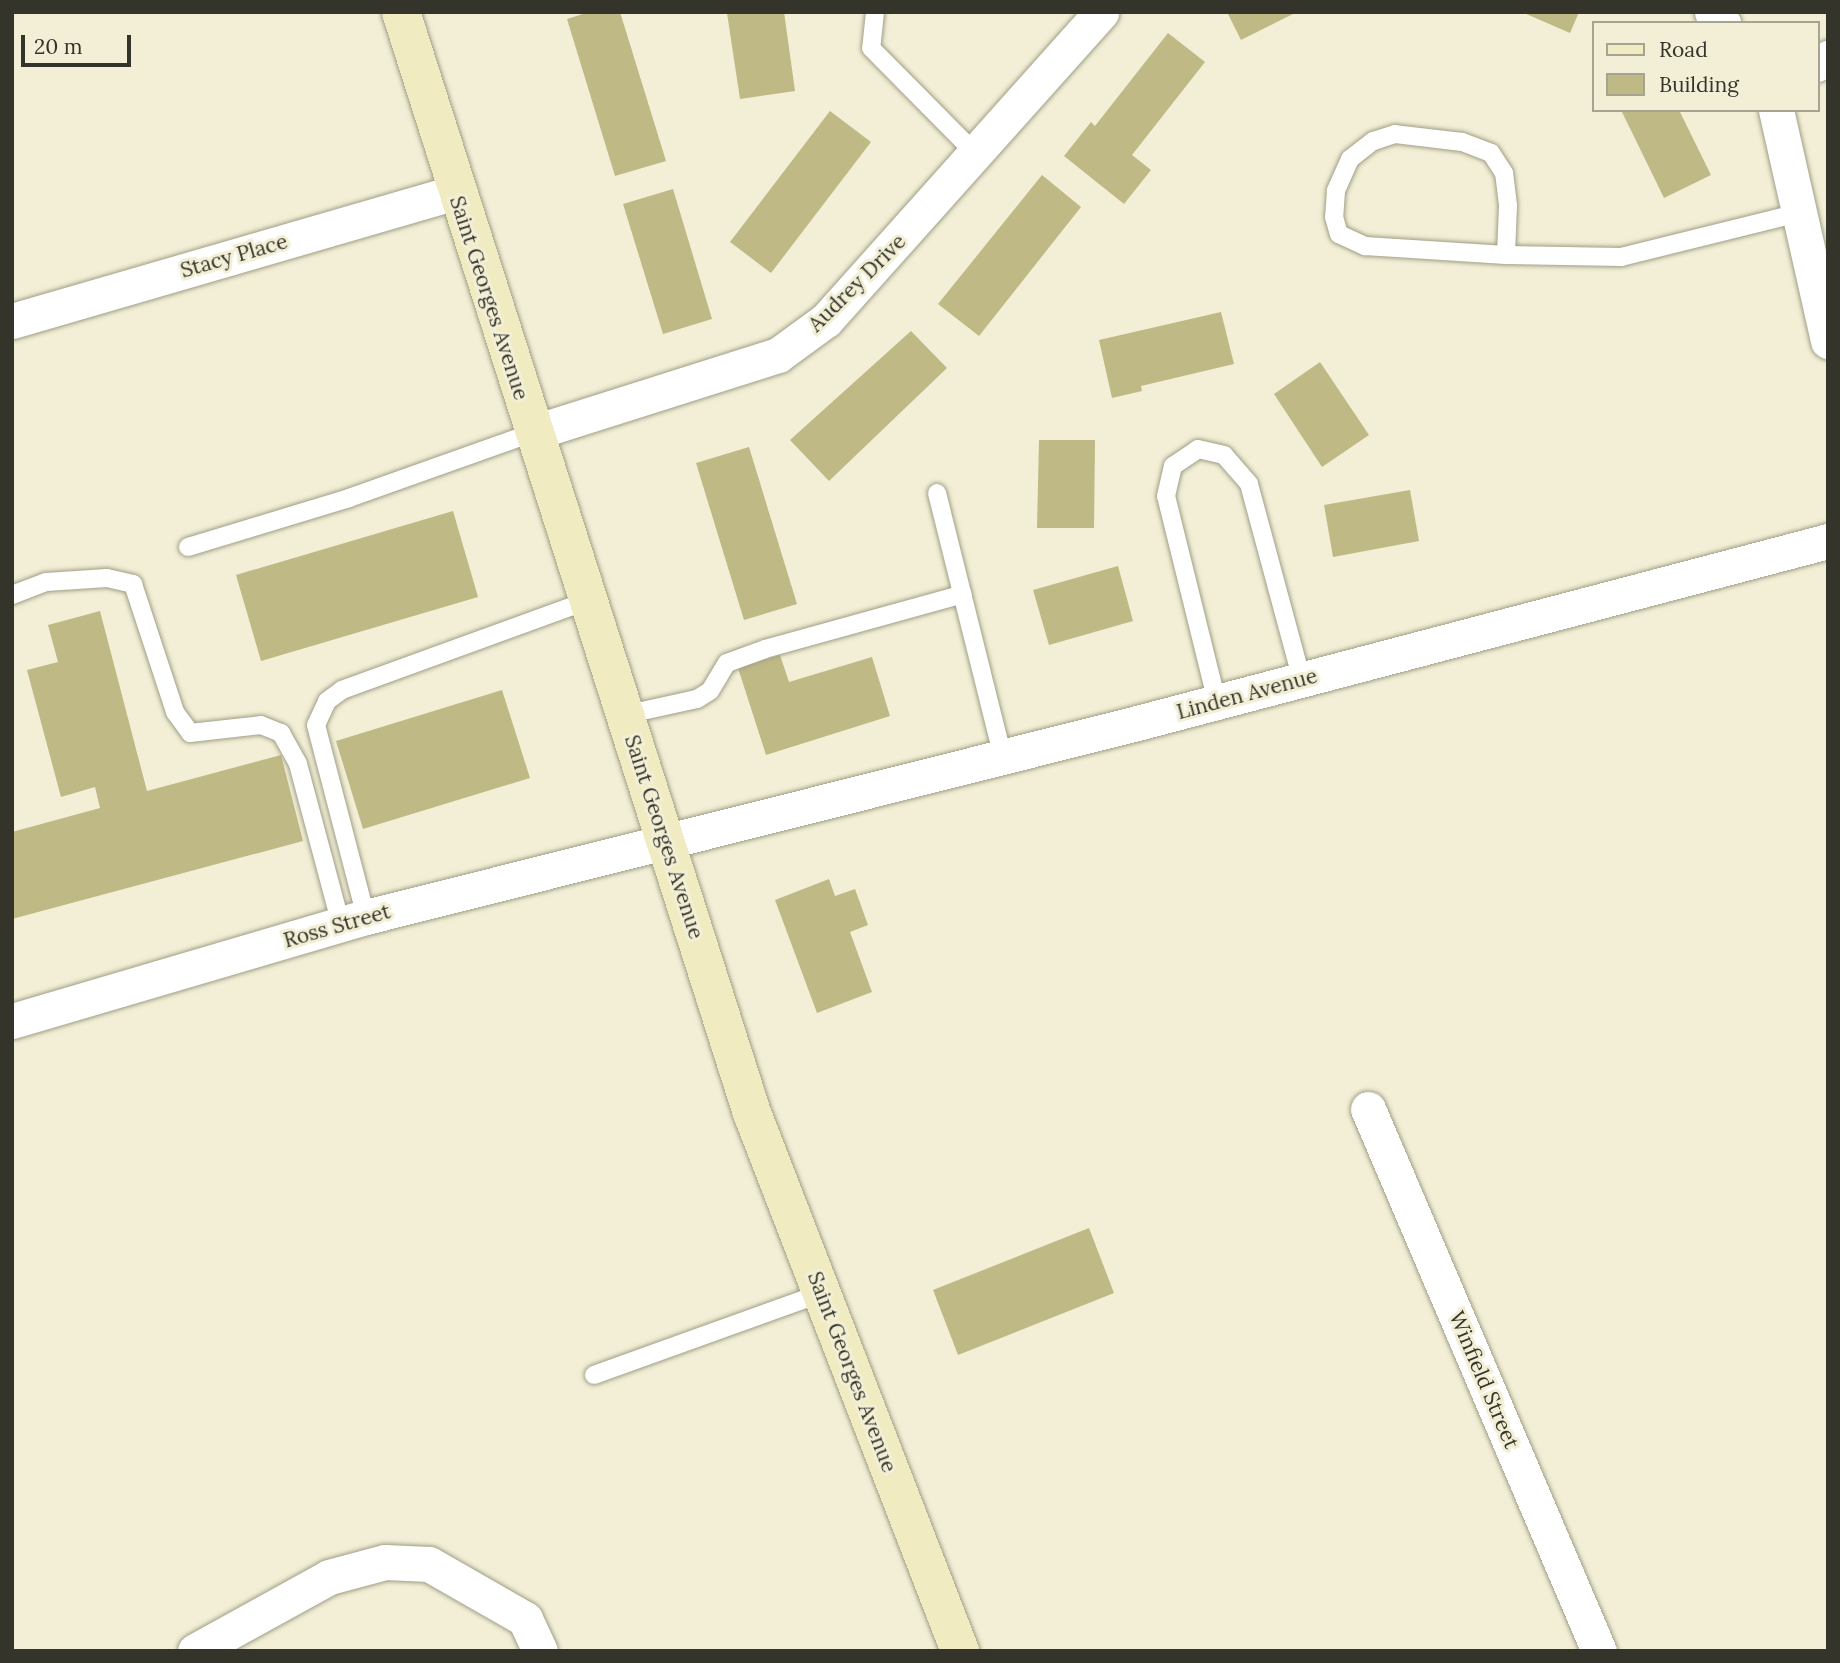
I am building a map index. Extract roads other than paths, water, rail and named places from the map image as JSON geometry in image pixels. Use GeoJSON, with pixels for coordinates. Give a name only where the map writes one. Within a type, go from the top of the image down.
{"type":"FeatureCollection","features":[{"type":"Feature","properties":{"kind":"main road","name":"Saint Georges Avenue"},"geometry":{"type":"LineString","coordinates":[[401,12],[455,192],[752,1113],[960,1651]]}},
{"type":"Feature","properties":{"kind":"street","name":"Audrey Drive"},"geometry":{"type":"LineString","coordinates":[[532,433],[778,355],[825,320],[864,282],[1100,13]]}},
{"type":"Feature","properties":{"kind":"street"},"geometry":{"type":"LineString","coordinates":[[1776,112],[1828,341]]}},
{"type":"Feature","properties":{"kind":"street","name":"Stacy Place"},"geometry":{"type":"LineString","coordinates":[[12,321],[455,192]]}},
{"type":"Feature","properties":{"kind":"street","name":"Linden Avenue"},"geometry":{"type":"LineString","coordinates":[[665,842],[1217,702],[1828,541]]}},
{"type":"Feature","properties":{"kind":"street","name":"Ross Street"},"geometry":{"type":"LineString","coordinates":[[12,1021],[354,921],[665,842]]}},
{"type":"Feature","properties":{"kind":"street","name":"Winfield Street"},"geometry":{"type":"LineString","coordinates":[[1368,1110],[1599,1651]]}},
{"type":"Feature","properties":{"kind":"street"},"geometry":{"type":"LineString","coordinates":[[195,1651],[329,1577],[385,1562],[429,1564],[525,1619],[540,1651]]}},
{"type":"Feature","properties":{"kind":"lane"},"geometry":{"type":"LineString","coordinates":[[875,12],[871,48],[976,154]]}},
{"type":"Feature","properties":{"kind":"lane"},"geometry":{"type":"LineString","coordinates":[[1506,255],[1507,194],[1504,173],[1491,153],[1462,142],[1395,134],[1373,141],[1350,159],[1336,191],[1334,217],[1339,234],[1365,246],[1506,255],[1621,257],[1799,213]]}},
{"type":"Feature","properties":{"kind":"lane"},"geometry":{"type":"LineString","coordinates":[[188,547],[349,498],[532,433]]}},
{"type":"Feature","properties":{"kind":"lane"},"geometry":{"type":"LineString","coordinates":[[1217,702],[1166,496],[1173,466],[1198,449],[1224,455],[1249,484],[1302,680]]}},
{"type":"Feature","properties":{"kind":"lane"},"geometry":{"type":"LineString","coordinates":[[937,493],[1003,757]]}},
{"type":"Feature","properties":{"kind":"lane"},"geometry":{"type":"LineString","coordinates":[[12,595],[46,582],[107,578],[133,584],[175,712],[190,733],[261,725],[281,733],[298,764],[354,921]]}},
{"type":"Feature","properties":{"kind":"lane"},"geometry":{"type":"LineString","coordinates":[[624,715],[697,699],[710,691],[727,663],[765,649],[963,594]]}},
{"type":"Feature","properties":{"kind":"lane"},"geometry":{"type":"LineString","coordinates":[[354,921],[316,725],[327,701],[342,690],[587,601]]}},
{"type":"Feature","properties":{"kind":"lane"},"geometry":{"type":"LineString","coordinates":[[594,1375],[822,1293]]}}]}
